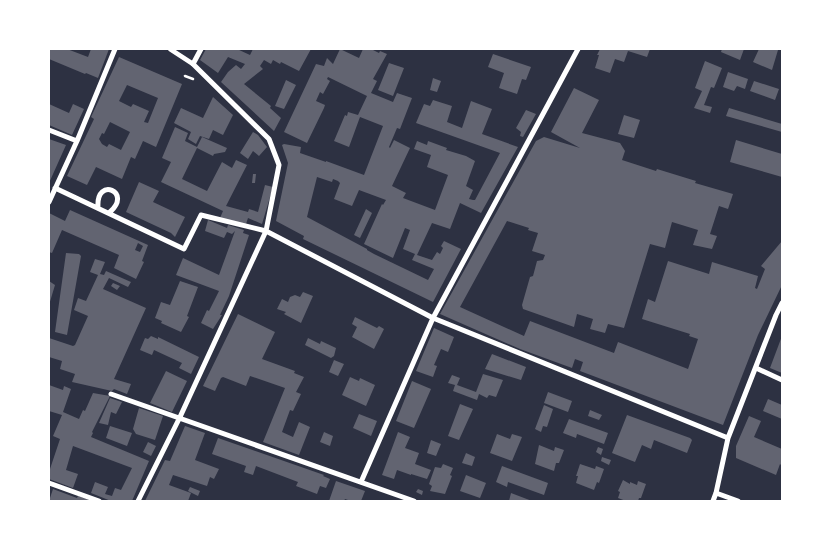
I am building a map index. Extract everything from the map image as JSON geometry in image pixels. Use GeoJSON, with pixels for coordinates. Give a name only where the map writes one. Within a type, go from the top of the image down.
{"type":"FeatureCollection","features":[{"type":"Feature","properties":{"kind":"street"},"geometry":{"type":"LineString","coordinates":[[49,202],[77,141],[115,49]]}},
{"type":"Feature","properties":{"kind":"street"},"geometry":{"type":"LineString","coordinates":[[138,501],[180,417],[266,231],[279,165],[269,139],[193,64],[170,49]]}},
{"type":"Feature","properties":{"kind":"street"},"geometry":{"type":"LineString","coordinates":[[193,64],[201,49]]}},
{"type":"Feature","properties":{"kind":"street"},"geometry":{"type":"LineString","coordinates":[[361,482],[433,318],[578,49]]}},
{"type":"Feature","properties":{"kind":"street"},"geometry":{"type":"LineString","coordinates":[[49,130],[77,141]]}},
{"type":"Feature","properties":{"kind":"street"},"geometry":{"type":"LineString","coordinates":[[55,188],[184,248],[201,215],[266,231],[433,318],[728,438]]}},
{"type":"Feature","properties":{"kind":"street"},"geometry":{"type":"LineString","coordinates":[[98,207],[99,194],[105,190],[112,190],[117,195],[118,202],[110,212]]}},
{"type":"Feature","properties":{"kind":"street"},"geometry":{"type":"LineString","coordinates":[[712,501],[716,493],[728,438],[782,303]]}},
{"type":"Feature","properties":{"kind":"street"},"geometry":{"type":"LineString","coordinates":[[756,368],[782,380]]}},
{"type":"Feature","properties":{"kind":"street"},"geometry":{"type":"LineString","coordinates":[[112,394],[414,501]]}},
{"type":"Feature","properties":{"kind":"street"},"geometry":{"type":"LineString","coordinates":[[52,484],[99,501]]}},
{"type":"Feature","properties":{"kind":"street"},"geometry":{"type":"LineString","coordinates":[[716,493],[738,501]]}},
{"type":"Feature","properties":{"kind":"path"},"geometry":{"type":"LineString","coordinates":[[185,76],[193,80]]}},
{"type":"Feature","properties":{"kind":"building"},"geometry":{"type":"Polygon","coordinates":[[[49,49],[67,49],[88,57],[91,49],[109,49],[98,78],[49,59],[49,49]]]}},
{"type":"Feature","properties":{"kind":"building"},"geometry":{"type":"Polygon","coordinates":[[[206,49],[237,49],[250,55],[253,49],[311,49],[299,71],[281,62],[280,64],[273,60],[271,64],[264,60],[260,66],[263,69],[244,84],[271,106],[270,108],[281,118],[274,131],[221,82],[236,65],[241,69],[245,64],[228,57],[218,73],[200,60],[206,49]]]}},
{"type":"Feature","properties":{"kind":"building"},"geometry":{"type":"Polygon","coordinates":[[[340,49],[359,58],[363,49],[379,53],[380,51],[387,54],[373,79],[377,81],[371,93],[393,102],[397,93],[412,98],[400,129],[397,128],[389,147],[394,140],[410,148],[392,186],[406,193],[403,198],[435,210],[448,175],[427,167],[431,155],[414,149],[417,141],[427,145],[428,141],[475,161],[466,186],[473,190],[469,199],[473,200],[475,200],[500,153],[416,123],[424,104],[430,106],[433,100],[452,106],[447,122],[462,128],[471,101],[492,109],[482,134],[518,147],[481,213],[460,203],[450,229],[432,223],[417,255],[432,260],[437,252],[440,254],[444,241],[461,249],[433,302],[303,239],[304,236],[276,221],[288,163],[282,145],[301,147],[300,153],[364,175],[383,126],[360,117],[349,147],[334,141],[345,115],[347,116],[348,112],[358,115],[367,96],[328,77],[327,79],[330,81],[323,94],[320,92],[316,101],[325,105],[307,143],[284,132],[316,64],[324,66],[327,58],[333,64],[340,49]],[[317,177],[307,217],[374,254],[428,280],[434,269],[412,260],[415,254],[403,249],[410,230],[405,228],[393,258],[364,244],[382,204],[386,200],[359,190],[352,206],[334,199],[340,183],[333,179],[332,182],[317,177]]]}},
{"type":"Feature","properties":{"kind":"building"},"geometry":{"type":"Polygon","coordinates":[[[600,49],[650,49],[647,57],[628,51],[624,62],[615,59],[610,73],[595,68],[600,49]]]}},
{"type":"Feature","properties":{"kind":"building"},"geometry":{"type":"Polygon","coordinates":[[[722,49],[744,49],[740,60],[721,52],[722,49]]]}},
{"type":"Feature","properties":{"kind":"building"},"geometry":{"type":"Polygon","coordinates":[[[759,49],[778,50],[772,70],[753,62],[759,49]]]}},
{"type":"Feature","properties":{"kind":"building"},"geometry":{"type":"Polygon","coordinates":[[[493,54],[531,67],[526,80],[522,79],[517,94],[499,88],[504,73],[488,67],[493,54]]]}},
{"type":"Feature","properties":{"kind":"building"},"geometry":{"type":"Polygon","coordinates":[[[119,57],[182,84],[156,147],[143,141],[135,159],[131,157],[122,179],[96,167],[87,185],[67,176],[94,119],[91,117],[119,57]],[[127,85],[119,101],[131,107],[133,104],[149,111],[144,122],[148,123],[158,98],[127,85]],[[110,122],[99,139],[107,147],[109,144],[121,150],[130,132],[110,122]]]}},
{"type":"Feature","properties":{"kind":"building"},"geometry":{"type":"Polygon","coordinates":[[[705,61],[722,68],[714,88],[711,87],[704,105],[712,107],[710,113],[694,108],[702,91],[695,88],[705,61]]]}},
{"type":"Feature","properties":{"kind":"building"},"geometry":{"type":"Polygon","coordinates":[[[389,63],[404,68],[393,96],[378,90],[389,63]]]}},
{"type":"Feature","properties":{"kind":"building"},"geometry":{"type":"Polygon","coordinates":[[[728,72],[748,79],[745,89],[737,86],[734,91],[723,87],[728,72]]]}},
{"type":"Feature","properties":{"kind":"building"},"geometry":{"type":"Polygon","coordinates":[[[433,78],[441,81],[437,92],[430,90],[433,78]]]}},
{"type":"Feature","properties":{"kind":"building"},"geometry":{"type":"Polygon","coordinates":[[[286,80],[296,85],[284,109],[275,106],[286,80]]]}},
{"type":"Feature","properties":{"kind":"building"},"geometry":{"type":"Polygon","coordinates":[[[754,81],[779,89],[775,100],[750,91],[754,81]]]}},
{"type":"Feature","properties":{"kind":"building"},"geometry":{"type":"Polygon","coordinates":[[[574,88],[599,100],[582,133],[620,143],[625,151],[622,160],[656,171],[657,169],[733,194],[728,209],[719,206],[710,234],[717,236],[712,249],[693,245],[698,230],[672,222],[665,248],[650,244],[624,328],[608,324],[605,333],[590,329],[593,319],[577,314],[574,327],[523,309],[522,305],[530,277],[533,276],[537,261],[543,260],[545,255],[532,251],[538,233],[507,221],[460,307],[524,336],[530,321],[614,353],[618,342],[688,369],[698,339],[689,336],[690,334],[642,319],[648,299],[655,302],[668,261],[709,274],[712,262],[758,276],[755,288],[757,289],[765,269],[761,266],[782,241],[782,285],[758,335],[723,425],[580,371],[583,362],[575,359],[572,368],[520,349],[440,314],[536,141],[544,137],[580,148],[551,132],[574,88]]]}},
{"type":"Feature","properties":{"kind":"building"},"geometry":{"type":"Polygon","coordinates":[[[213,97],[233,115],[223,135],[213,130],[209,139],[200,136],[196,144],[188,139],[191,132],[174,123],[181,108],[203,118],[213,97]]]}},
{"type":"Feature","properties":{"kind":"building"},"geometry":{"type":"Polygon","coordinates":[[[49,104],[69,113],[73,104],[84,109],[72,135],[49,125],[49,104]]]}},
{"type":"Feature","properties":{"kind":"building"},"geometry":{"type":"Polygon","coordinates":[[[729,108],[782,124],[782,132],[726,116],[729,108]]]}},
{"type":"Feature","properties":{"kind":"building"},"geometry":{"type":"Polygon","coordinates":[[[526,110],[536,114],[523,137],[520,136],[521,132],[516,128],[526,110]]]}},
{"type":"Feature","properties":{"kind":"building"},"geometry":{"type":"Polygon","coordinates":[[[624,115],[640,120],[634,138],[618,134],[624,115]]]}},
{"type":"Feature","properties":{"kind":"building"},"geometry":{"type":"Polygon","coordinates":[[[175,127],[188,133],[185,141],[197,147],[202,137],[227,148],[225,152],[214,154],[213,156],[197,148],[182,179],[207,191],[222,162],[232,168],[236,160],[247,165],[226,206],[248,212],[249,209],[258,212],[265,185],[273,187],[262,224],[248,218],[246,224],[220,218],[223,211],[161,182],[171,162],[162,158],[175,127]]]}},
{"type":"Feature","properties":{"kind":"building"},"geometry":{"type":"Polygon","coordinates":[[[253,132],[258,135],[267,147],[259,156],[253,151],[248,159],[240,153],[253,132]]]}},
{"type":"Feature","properties":{"kind":"building"},"geometry":{"type":"Polygon","coordinates":[[[49,139],[66,145],[49,183],[49,139]]]}},
{"type":"Feature","properties":{"kind":"building"},"geometry":{"type":"Polygon","coordinates":[[[736,140],[782,154],[782,177],[730,162],[736,140]]]}},
{"type":"Feature","properties":{"kind":"building"},"geometry":{"type":"Polygon","coordinates":[[[253,174],[256,174],[255,183],[252,183],[253,174]]]}},
{"type":"Feature","properties":{"kind":"building"},"geometry":{"type":"Polygon","coordinates":[[[139,182],[159,191],[153,202],[185,217],[175,237],[171,233],[126,212],[139,182]]]}},
{"type":"Feature","properties":{"kind":"building"},"geometry":{"type":"Polygon","coordinates":[[[366,209],[372,213],[360,238],[354,235],[366,209]]]}},
{"type":"Feature","properties":{"kind":"building"},"geometry":{"type":"Polygon","coordinates":[[[70,210],[148,245],[142,261],[144,262],[136,279],[114,268],[119,255],[62,230],[52,253],[49,252],[49,213],[65,221],[70,210]],[[138,243],[135,250],[140,252],[143,246],[138,243]]]}},
{"type":"Feature","properties":{"kind":"building"},"geometry":{"type":"Polygon","coordinates":[[[208,220],[227,228],[228,225],[244,230],[243,233],[249,235],[229,296],[220,315],[222,315],[213,329],[201,323],[219,291],[176,275],[183,258],[219,275],[235,231],[232,234],[227,232],[224,238],[205,231],[208,220]]]}},
{"type":"Feature","properties":{"kind":"building"},"geometry":{"type":"Polygon","coordinates":[[[66,253],[79,254],[81,256],[67,335],[55,332],[66,253]]]}},
{"type":"Feature","properties":{"kind":"building"},"geometry":{"type":"Polygon","coordinates":[[[95,259],[105,262],[100,274],[104,275],[106,271],[131,282],[128,287],[109,278],[103,289],[146,308],[114,379],[131,384],[127,394],[114,389],[112,391],[72,382],[75,374],[60,369],[62,361],[49,357],[49,338],[75,345],[88,316],[74,310],[78,298],[86,301],[98,275],[90,272],[95,259]]]}},
{"type":"Feature","properties":{"kind":"building"},"geometry":{"type":"Polygon","coordinates":[[[49,281],[55,285],[49,305],[49,281]]]}},
{"type":"Feature","properties":{"kind":"building"},"geometry":{"type":"Polygon","coordinates":[[[180,281],[198,287],[187,316],[189,317],[181,332],[161,323],[162,321],[155,318],[161,302],[170,305],[180,281]]]}},
{"type":"Feature","properties":{"kind":"building"},"geometry":{"type":"Polygon","coordinates":[[[113,283],[120,286],[117,290],[111,286],[113,283]]]}},
{"type":"Feature","properties":{"kind":"building"},"geometry":{"type":"Polygon","coordinates":[[[303,292],[313,296],[301,323],[284,314],[286,312],[277,309],[282,299],[288,302],[290,297],[295,295],[300,297],[303,292]]]}},
{"type":"Feature","properties":{"kind":"building"},"geometry":{"type":"Polygon","coordinates":[[[238,314],[275,332],[262,359],[295,371],[294,373],[304,377],[296,392],[301,394],[293,411],[290,410],[282,432],[293,437],[299,422],[310,427],[299,455],[263,442],[285,388],[250,376],[246,386],[223,377],[215,391],[203,386],[238,314]]]}},
{"type":"Feature","properties":{"kind":"building"},"geometry":{"type":"Polygon","coordinates":[[[355,317],[377,328],[379,326],[384,329],[374,349],[352,337],[357,327],[352,324],[355,317]]]}},
{"type":"Feature","properties":{"kind":"building"},"geometry":{"type":"Polygon","coordinates":[[[434,328],[454,337],[448,352],[441,349],[434,365],[437,366],[433,377],[416,371],[434,328]]]}},
{"type":"Feature","properties":{"kind":"building"},"geometry":{"type":"Polygon","coordinates":[[[151,336],[158,339],[158,337],[199,357],[191,374],[179,368],[182,363],[154,350],[152,355],[140,350],[145,338],[148,339],[151,336]]]}},
{"type":"Feature","properties":{"kind":"building"},"geometry":{"type":"Polygon","coordinates":[[[782,336],[782,373],[770,368],[782,336]]]}},
{"type":"Feature","properties":{"kind":"building"},"geometry":{"type":"Polygon","coordinates":[[[308,338],[320,344],[321,341],[336,348],[334,356],[331,358],[305,345],[308,338]]]}},
{"type":"Feature","properties":{"kind":"building"},"geometry":{"type":"Polygon","coordinates":[[[492,354],[526,367],[521,380],[485,369],[492,354]]]}},
{"type":"Feature","properties":{"kind":"building"},"geometry":{"type":"Polygon","coordinates":[[[334,360],[344,364],[338,376],[329,372],[334,360]]]}},
{"type":"Feature","properties":{"kind":"building"},"geometry":{"type":"Polygon","coordinates":[[[166,371],[187,381],[172,412],[150,403],[166,371]]]}},
{"type":"Feature","properties":{"kind":"building"},"geometry":{"type":"Polygon","coordinates":[[[483,374],[503,380],[496,397],[489,395],[487,398],[479,394],[477,400],[453,391],[455,385],[448,383],[452,375],[460,378],[457,385],[476,392],[483,374]]]}},
{"type":"Feature","properties":{"kind":"building"},"geometry":{"type":"Polygon","coordinates":[[[350,377],[359,381],[360,378],[375,385],[366,406],[342,395],[350,377]]]}},
{"type":"Feature","properties":{"kind":"building"},"geometry":{"type":"Polygon","coordinates":[[[412,381],[431,389],[414,428],[396,421],[412,381]]]}},
{"type":"Feature","properties":{"kind":"building"},"geometry":{"type":"Polygon","coordinates":[[[49,385],[63,390],[64,386],[71,389],[63,412],[79,419],[93,393],[110,396],[91,437],[149,461],[132,501],[111,501],[91,493],[95,482],[108,487],[105,494],[112,496],[115,488],[121,490],[132,468],[73,446],[66,470],[78,474],[73,488],[49,479],[49,472],[60,439],[53,436],[62,415],[49,411],[49,385]]]}},
{"type":"Feature","properties":{"kind":"building"},"geometry":{"type":"Polygon","coordinates":[[[548,392],[572,401],[568,412],[544,403],[548,392]]]}},
{"type":"Feature","properties":{"kind":"building"},"geometry":{"type":"Polygon","coordinates":[[[110,398],[122,402],[116,414],[111,412],[108,425],[99,423],[110,398]]]}},
{"type":"Feature","properties":{"kind":"building"},"geometry":{"type":"Polygon","coordinates":[[[768,399],[782,405],[782,419],[763,411],[768,399]]]}},
{"type":"Feature","properties":{"kind":"building"},"geometry":{"type":"Polygon","coordinates":[[[460,404],[473,409],[459,440],[448,436],[460,404]]]}},
{"type":"Feature","properties":{"kind":"building"},"geometry":{"type":"Polygon","coordinates":[[[544,405],[553,409],[547,427],[543,426],[541,432],[535,429],[544,405]]]}},
{"type":"Feature","properties":{"kind":"building"},"geometry":{"type":"Polygon","coordinates":[[[139,408],[163,416],[155,440],[136,434],[133,429],[139,408]]]}},
{"type":"Feature","properties":{"kind":"building"},"geometry":{"type":"Polygon","coordinates":[[[590,410],[602,415],[599,420],[588,416],[590,410]]]}},
{"type":"Feature","properties":{"kind":"building"},"geometry":{"type":"Polygon","coordinates":[[[359,414],[377,421],[371,436],[353,428],[359,414]]]}},
{"type":"Feature","properties":{"kind":"building"},"geometry":{"type":"Polygon","coordinates":[[[627,415],[690,438],[692,440],[687,453],[654,440],[651,449],[642,445],[635,462],[612,453],[627,415]]]}},
{"type":"Feature","properties":{"kind":"building"},"geometry":{"type":"Polygon","coordinates":[[[749,416],[761,421],[754,437],[782,449],[782,466],[780,464],[776,475],[736,458],[736,446],[749,416]]]}},
{"type":"Feature","properties":{"kind":"building"},"geometry":{"type":"Polygon","coordinates":[[[569,419],[608,433],[604,444],[577,434],[576,438],[563,433],[569,419]]]}},
{"type":"Feature","properties":{"kind":"building"},"geometry":{"type":"Polygon","coordinates":[[[110,426],[132,433],[127,446],[106,438],[110,426]]]}},
{"type":"Feature","properties":{"kind":"building"},"geometry":{"type":"Polygon","coordinates":[[[185,426],[205,433],[195,460],[219,469],[214,479],[210,477],[207,486],[173,475],[169,485],[191,493],[188,501],[145,501],[165,460],[170,461],[185,426]]]}},
{"type":"Feature","properties":{"kind":"building"},"geometry":{"type":"Polygon","coordinates":[[[324,432],[333,436],[330,446],[320,442],[324,432]]]}},
{"type":"Feature","properties":{"kind":"building"},"geometry":{"type":"Polygon","coordinates":[[[398,432],[410,437],[405,448],[419,453],[415,464],[431,470],[427,479],[397,470],[394,479],[382,475],[398,432]]]}},
{"type":"Feature","properties":{"kind":"building"},"geometry":{"type":"Polygon","coordinates":[[[497,434],[510,439],[512,434],[522,437],[512,461],[490,453],[497,434]]]}},
{"type":"Feature","properties":{"kind":"building"},"geometry":{"type":"Polygon","coordinates":[[[218,438],[324,475],[330,479],[326,488],[320,486],[317,494],[296,486],[298,482],[256,466],[253,475],[244,472],[246,466],[212,454],[218,438]]]}},
{"type":"Feature","properties":{"kind":"building"},"geometry":{"type":"Polygon","coordinates":[[[431,440],[441,444],[436,456],[427,453],[431,440]]]}},
{"type":"Feature","properties":{"kind":"building"},"geometry":{"type":"Polygon","coordinates":[[[148,442],[156,446],[151,456],[143,452],[148,442]]]}},
{"type":"Feature","properties":{"kind":"building"},"geometry":{"type":"Polygon","coordinates":[[[539,445],[554,451],[555,447],[564,450],[559,463],[556,463],[554,471],[535,464],[539,445]]]}},
{"type":"Feature","properties":{"kind":"building"},"geometry":{"type":"Polygon","coordinates":[[[598,447],[603,449],[601,455],[596,452],[598,447]]]}},
{"type":"Feature","properties":{"kind":"building"},"geometry":{"type":"Polygon","coordinates":[[[466,453],[475,457],[472,466],[462,463],[466,453]]]}},
{"type":"Feature","properties":{"kind":"building"},"geometry":{"type":"Polygon","coordinates":[[[602,457],[611,460],[609,465],[601,461],[602,457]]]}},
{"type":"Feature","properties":{"kind":"building"},"geometry":{"type":"Polygon","coordinates":[[[443,464],[453,468],[445,494],[430,491],[432,486],[429,484],[435,467],[441,468],[443,464]]]}},
{"type":"Feature","properties":{"kind":"building"},"geometry":{"type":"Polygon","coordinates":[[[580,464],[595,469],[596,466],[604,469],[599,483],[597,482],[594,490],[576,483],[580,464]]]}},
{"type":"Feature","properties":{"kind":"building"},"geometry":{"type":"Polygon","coordinates":[[[502,466],[548,483],[544,495],[508,482],[507,487],[496,482],[502,466]]]}},
{"type":"Feature","properties":{"kind":"building"},"geometry":{"type":"Polygon","coordinates":[[[466,475],[486,483],[480,498],[460,491],[466,475]]]}},
{"type":"Feature","properties":{"kind":"building"},"geometry":{"type":"Polygon","coordinates":[[[623,480],[630,484],[630,482],[637,485],[638,481],[646,484],[638,501],[626,501],[618,498],[620,492],[618,491],[623,480]]]}},
{"type":"Feature","properties":{"kind":"building"},"geometry":{"type":"Polygon","coordinates":[[[336,481],[365,491],[361,501],[345,499],[344,501],[329,501],[336,481]]]}},
{"type":"Feature","properties":{"kind":"building"},"geometry":{"type":"Polygon","coordinates":[[[190,487],[200,491],[198,496],[188,491],[190,487]]]}},
{"type":"Feature","properties":{"kind":"building"},"geometry":{"type":"Polygon","coordinates":[[[53,489],[77,498],[78,496],[93,501],[49,501],[53,489]]]}},
{"type":"Feature","properties":{"kind":"building"},"geometry":{"type":"Polygon","coordinates":[[[418,489],[423,491],[422,495],[416,492],[418,489]]]}},
{"type":"Feature","properties":{"kind":"building"},"geometry":{"type":"Polygon","coordinates":[[[511,493],[532,501],[509,501],[511,493]]]}}]}
